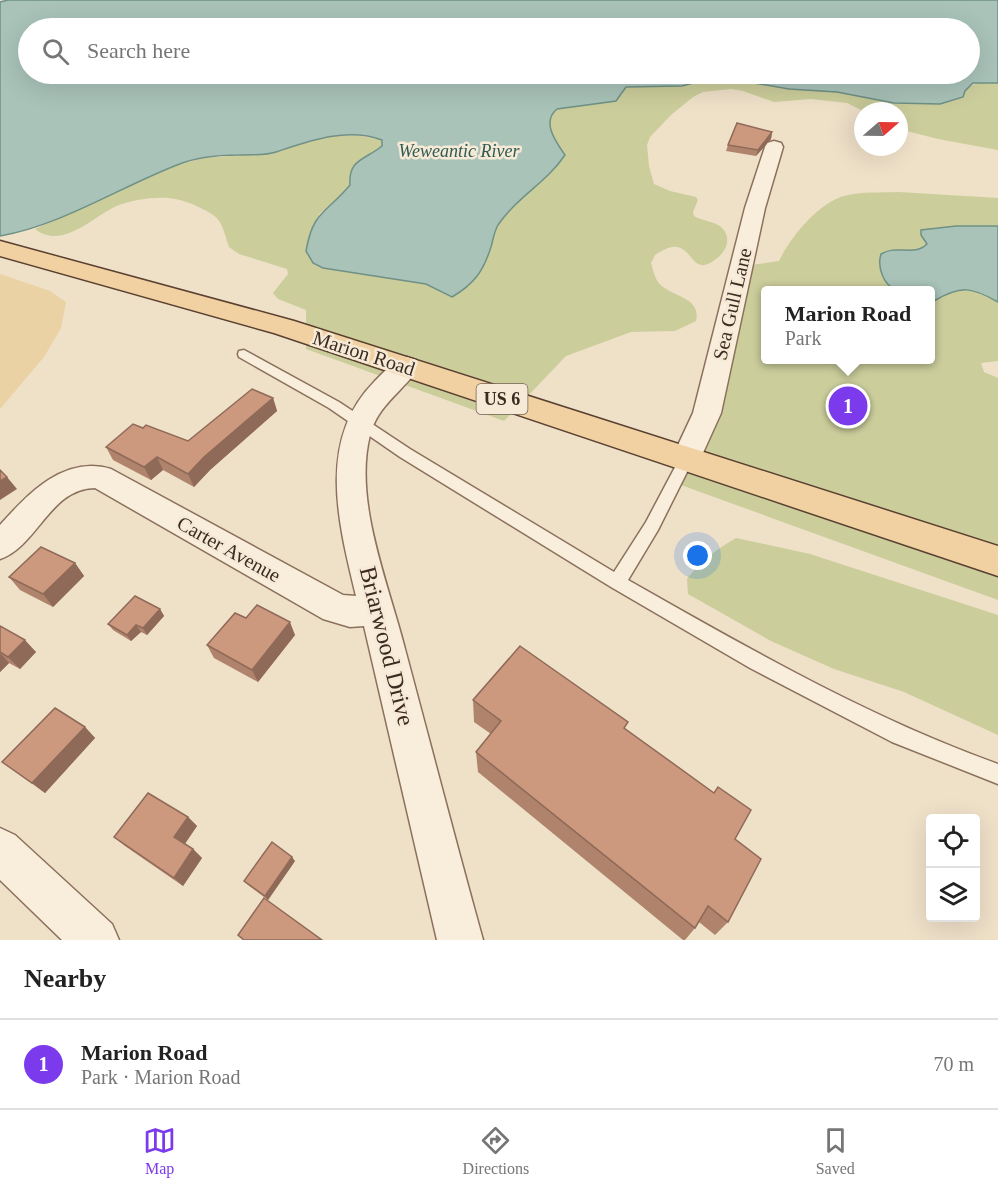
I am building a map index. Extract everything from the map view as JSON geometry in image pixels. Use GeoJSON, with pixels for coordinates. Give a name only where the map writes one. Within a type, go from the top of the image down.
{"type":"FeatureCollection","features":[{"type":"Feature","properties":{"kind":"main road","name":"Marion Road"},"geometry":{"type":"LineString","coordinates":[[2,248],[212,306],[407,366],[998,561]]}},
{"type":"Feature","properties":{"kind":"street","name":"Sea Gull Lane"},"geometry":{"type":"LineString","coordinates":[[687,458],[707,413],[741,262],[774,147]]}},
{"type":"Feature","properties":{"kind":"street","name":"Briarwood Drive"},"geometry":{"type":"LineString","coordinates":[[407,366],[377,394],[367,406],[360,422],[350,473],[352,496],[460,940]]}},
{"type":"Feature","properties":{"kind":"street","name":"Carter Avenue"},"geometry":{"type":"LineString","coordinates":[[0,546],[64,484],[83,477],[100,477],[335,608],[350,612],[378,610]]}},
{"type":"Feature","properties":{"kind":"street"},"geometry":{"type":"LineString","coordinates":[[0,850],[96,940]]}},
{"type":"Feature","properties":{"kind":"lane"},"geometry":{"type":"LineString","coordinates":[[244,354],[360,422],[405,453],[617,582],[820,697],[956,760],[998,774]]}},
{"type":"Feature","properties":{"kind":"lane"},"geometry":{"type":"LineString","coordinates":[[617,582],[652,526],[687,458]]}},
{"type":"Feature","properties":{"kind":"green space"},"geometry":{"type":"Polygon","coordinates":[[[980,82],[998,83],[998,150],[908,131],[908,102],[900,102],[965,91],[980,82]]]}},
{"type":"Feature","properties":{"kind":"green space"},"geometry":{"type":"Polygon","coordinates":[[[681,84],[766,84],[837,92],[889,102],[854,102],[854,106],[847,103],[811,99],[774,102],[731,89],[703,92],[671,115],[650,137],[647,145],[654,184],[670,191],[696,197],[698,200],[693,212],[694,216],[718,225],[727,236],[724,250],[708,264],[698,264],[683,249],[677,247],[666,249],[655,255],[651,263],[658,282],[663,287],[694,306],[697,313],[696,321],[675,331],[631,332],[566,356],[504,421],[306,349],[306,310],[278,299],[273,293],[288,274],[287,269],[239,254],[229,247],[218,219],[192,204],[165,198],[137,200],[119,205],[67,234],[46,235],[35,229],[178,164],[206,158],[256,154],[324,137],[355,135],[382,140],[382,146],[355,165],[350,176],[350,185],[338,199],[318,215],[562,151],[552,136],[549,124],[556,109],[616,101],[626,87],[681,84]]]}},
{"type":"Feature","properties":{"kind":"green space"},"geometry":{"type":"Polygon","coordinates":[[[899,192],[998,198],[998,226],[928,228],[977,228],[908,286],[761,286],[761,364],[935,364],[935,299],[948,293],[968,290],[998,302],[998,361],[981,363],[984,372],[998,378],[998,600],[670,481],[688,427],[710,383],[738,267],[779,261],[806,222],[824,206],[844,196],[857,193],[899,192]]]}},
{"type":"Feature","properties":{"kind":"green space"},"geometry":{"type":"Polygon","coordinates":[[[736,538],[810,554],[998,615],[998,735],[904,692],[834,669],[771,641],[688,594],[687,579],[692,573],[710,556],[736,538]]]}},
{"type":"Feature","properties":{"kind":"sand"},"geometry":{"type":"Polygon","coordinates":[[[0,274],[50,291],[66,302],[61,328],[44,357],[0,409],[0,274]]]}},
{"type":"Feature","properties":{"kind":"water","name":"Weweantic River"},"geometry":{"type":"Polygon","coordinates":[[[8,0],[998,0],[998,83],[980,83],[980,18],[18,18],[18,84],[690,84],[626,87],[616,101],[557,109],[552,114],[550,126],[554,138],[565,155],[558,165],[523,197],[498,225],[481,270],[472,282],[452,297],[426,284],[323,268],[313,263],[306,251],[317,219],[350,185],[350,176],[355,165],[382,146],[382,140],[369,136],[342,135],[267,154],[216,156],[192,160],[155,174],[68,215],[23,231],[0,236],[0,2],[8,0]]]}},
{"type":"Feature","properties":{"kind":"water","name":"Weweantic River"},"geometry":{"type":"Polygon","coordinates":[[[760,84],[972,84],[963,97],[940,104],[889,102],[837,92],[789,89],[760,84]]]}},
{"type":"Feature","properties":{"kind":"water"},"geometry":{"type":"Polygon","coordinates":[[[956,226],[998,226],[998,302],[981,293],[966,290],[952,292],[935,300],[935,286],[890,286],[882,275],[881,254],[893,250],[922,248],[927,244],[921,235],[921,230],[956,226]]]}},
{"type":"Feature","properties":{"kind":"building"},"geometry":{"type":"Polygon","coordinates":[[[737,123],[772,132],[758,150],[728,145],[737,123]]]}},
{"type":"Feature","properties":{"kind":"building"},"geometry":{"type":"Polygon","coordinates":[[[252,389],[273,398],[204,457],[188,474],[157,457],[144,467],[106,447],[133,424],[143,428],[146,425],[188,441],[252,389]]]}},
{"type":"Feature","properties":{"kind":"building"},"geometry":{"type":"Polygon","coordinates":[[[0,470],[7,477],[0,481],[0,470]]]}},
{"type":"Feature","properties":{"kind":"building"},"geometry":{"type":"Polygon","coordinates":[[[41,547],[75,563],[43,594],[9,577],[41,547]]]}},
{"type":"Feature","properties":{"kind":"building"},"geometry":{"type":"Polygon","coordinates":[[[135,596],[160,609],[143,628],[136,625],[127,635],[108,624],[135,596]]]}},
{"type":"Feature","properties":{"kind":"building"},"geometry":{"type":"Polygon","coordinates":[[[257,605],[290,622],[252,670],[207,645],[235,613],[246,618],[257,605]]]}},
{"type":"Feature","properties":{"kind":"building"},"geometry":{"type":"Polygon","coordinates":[[[0,626],[25,640],[8,657],[0,652],[0,626]]]}},
{"type":"Feature","properties":{"kind":"building"},"geometry":{"type":"Polygon","coordinates":[[[520,646],[628,722],[624,728],[714,793],[718,787],[751,810],[735,839],[761,859],[728,922],[708,906],[695,928],[476,752],[501,721],[473,700],[520,646]]]}},
{"type":"Feature","properties":{"kind":"building"},"geometry":{"type":"Polygon","coordinates":[[[55,708],[85,727],[32,783],[2,762],[55,708]]]}},
{"type":"Feature","properties":{"kind":"building"},"geometry":{"type":"Polygon","coordinates":[[[148,793],[188,817],[174,837],[193,849],[174,878],[114,837],[148,793]]]}},
{"type":"Feature","properties":{"kind":"building"},"geometry":{"type":"Polygon","coordinates":[[[272,842],[292,857],[265,896],[244,881],[272,842]]]}},
{"type":"Feature","properties":{"kind":"building"},"geometry":{"type":"Polygon","coordinates":[[[264,898],[322,940],[244,940],[238,935],[264,898]]]}},
{"type":"Feature","properties":{"kind":"place","name":"Marion Road"},"geometry":{"type":"Point","coordinates":[848,406]}}]}
